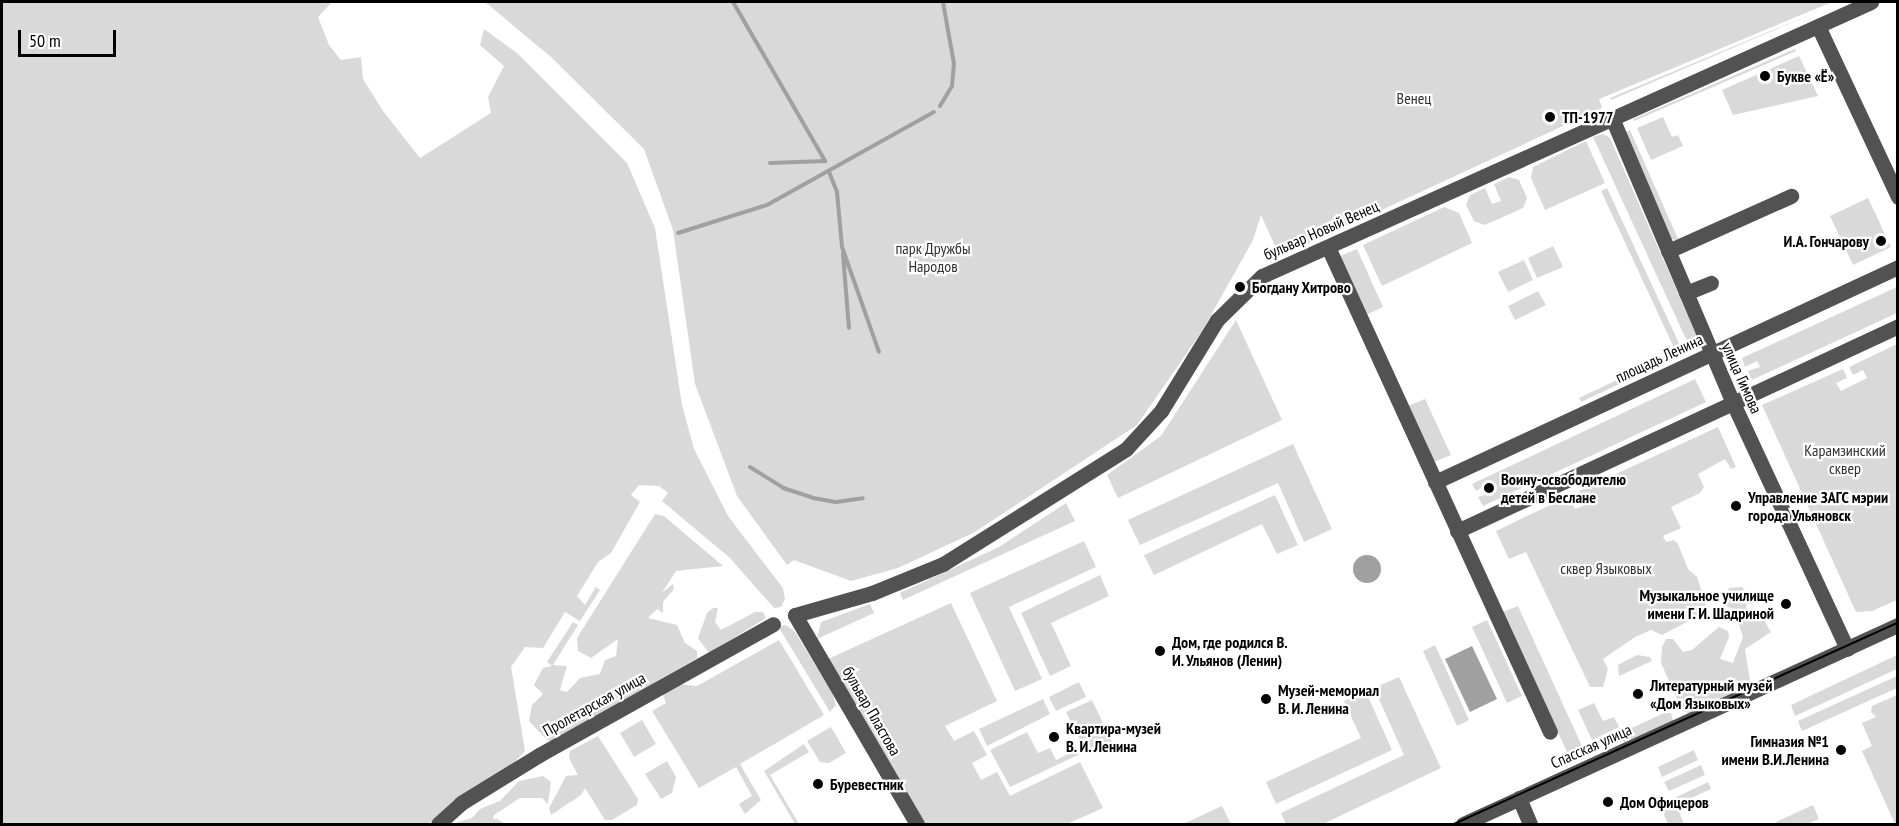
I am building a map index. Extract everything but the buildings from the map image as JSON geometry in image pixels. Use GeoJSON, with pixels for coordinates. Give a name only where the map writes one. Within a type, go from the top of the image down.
{"type":"FeatureCollection","features":[{"type":"Feature","properties":{"kind":"street","name":"бульвар Новый Венец"},"geometry":{"type":"LineString","coordinates":[[795,615],[873,593],[943,564],[1126,448],[1161,411],[1217,320],[1262,276],[1871,2]]}},
{"type":"Feature","properties":{"kind":"street"},"geometry":{"type":"LineString","coordinates":[[1818,26],[1898,197]]}},
{"type":"Feature","properties":{"kind":"street","name":"улица Гимова"},"geometry":{"type":"LineString","coordinates":[[1612,118],[1733,403],[1847,649]]}},
{"type":"Feature","properties":{"kind":"street"},"geometry":{"type":"LineString","coordinates":[[1668,251],[1791,196]]}},
{"type":"Feature","properties":{"kind":"street"},"geometry":{"type":"LineString","coordinates":[[1328,247],[1550,732]]}},
{"type":"Feature","properties":{"kind":"street","name":"площадь Ленина"},"geometry":{"type":"LineString","coordinates":[[1435,482],[1898,267]]}},
{"type":"Feature","properties":{"kind":"street"},"geometry":{"type":"LineString","coordinates":[[1686,293],[1711,283]]}},
{"type":"Feature","properties":{"kind":"street"},"geometry":{"type":"LineString","coordinates":[[1457,531],[1898,326]]}},
{"type":"Feature","properties":{"kind":"street","name":"бульвар Пластова"},"geometry":{"type":"LineString","coordinates":[[795,615],[917,825]]}},
{"type":"Feature","properties":{"kind":"street","name":"Пролетарская улица"},"geometry":{"type":"LineString","coordinates":[[438,825],[461,803],[539,755],[773,624]]}},
{"type":"Feature","properties":{"kind":"street","name":"Спасская улица"},"geometry":{"type":"LineString","coordinates":[[1464,825],[1898,626]]}},
{"type":"Feature","properties":{"kind":"street"},"geometry":{"type":"LineString","coordinates":[[1519,798],[1530,825]]}},
{"type":"Feature","properties":{"kind":"green space"},"geometry":{"type":"Polygon","coordinates":[[[2,2],[332,2],[318,17],[329,45],[341,60],[361,57],[363,79],[383,111],[420,158],[491,113],[488,97],[504,66],[480,45],[484,29],[517,53],[627,163],[655,228],[682,405],[694,449],[728,516],[783,588],[785,599],[781,607],[774,608],[730,558],[662,501],[668,493],[659,486],[639,485],[631,495],[640,502],[611,553],[598,562],[577,596],[585,605],[596,587],[600,590],[580,621],[565,612],[543,648],[525,647],[511,667],[525,751],[511,766],[460,797],[428,824],[2,824],[2,2]]]}},
{"type":"Feature","properties":{"kind":"green space","name":"парк Дружбы Народов"},"geometry":{"type":"Polygon","coordinates":[[[485,2],[1832,2],[1599,99],[1602,108],[1280,257],[1261,215],[1253,240],[1202,331],[1137,425],[975,532],[898,568],[851,581],[794,560],[787,565],[737,496],[695,384],[673,230],[644,149],[551,57],[485,2]]]}},
{"type":"Feature","properties":{"kind":"green space"},"geometry":{"type":"Polygon","coordinates":[[[1833,5],[1611,100],[1610,98],[1833,5]]]}},
{"type":"Feature","properties":{"kind":"green space"},"geometry":{"type":"Polygon","coordinates":[[[1795,49],[1796,51],[1634,121],[1633,119],[1795,49]]]}},
{"type":"Feature","properties":{"kind":"green space"},"geometry":{"type":"Polygon","coordinates":[[[1799,56],[1818,96],[1733,115],[1722,90],[1799,56]]]}},
{"type":"Feature","properties":{"kind":"green space"},"geometry":{"type":"Polygon","coordinates":[[[1663,117],[1672,137],[1678,135],[1683,146],[1651,160],[1637,128],[1663,117]]]}},
{"type":"Feature","properties":{"kind":"green space"},"geometry":{"type":"Polygon","coordinates":[[[1630,130],[1679,241],[1672,239],[1625,132],[1630,130]]]}},
{"type":"Feature","properties":{"kind":"green space"},"geometry":{"type":"Polygon","coordinates":[[[1603,134],[1610,138],[1699,341],[1691,350],[1593,137],[1603,134]]]}},
{"type":"Feature","properties":{"kind":"green space"},"geometry":{"type":"Polygon","coordinates":[[[1586,141],[1605,183],[1545,210],[1531,178],[1533,167],[1586,141]]]}},
{"type":"Feature","properties":{"kind":"green space"},"geometry":{"type":"Polygon","coordinates":[[[1509,177],[1519,180],[1527,198],[1523,208],[1485,225],[1474,221],[1466,205],[1470,195],[1485,188],[1492,204],[1501,201],[1494,184],[1509,177]]]}},
{"type":"Feature","properties":{"kind":"green space"},"geometry":{"type":"Polygon","coordinates":[[[1607,188],[1684,354],[1581,402],[1579,398],[1676,352],[1601,191],[1607,188]]]}},
{"type":"Feature","properties":{"kind":"green space"},"geometry":{"type":"Polygon","coordinates":[[[1868,198],[1891,247],[1853,265],[1830,216],[1868,198]]]}},
{"type":"Feature","properties":{"kind":"green space"},"geometry":{"type":"Polygon","coordinates":[[[1444,207],[1459,213],[1472,243],[1382,286],[1363,245],[1444,207]]]}},
{"type":"Feature","properties":{"kind":"green space"},"geometry":{"type":"Polygon","coordinates":[[[1553,246],[1563,267],[1537,278],[1528,258],[1553,246]]]}},
{"type":"Feature","properties":{"kind":"green space"},"geometry":{"type":"Polygon","coordinates":[[[1357,249],[1383,307],[1366,315],[1340,256],[1357,249]]]}},
{"type":"Feature","properties":{"kind":"green space"},"geometry":{"type":"Polygon","coordinates":[[[1524,260],[1533,280],[1508,292],[1498,272],[1524,260]]]}},
{"type":"Feature","properties":{"kind":"green space"},"geometry":{"type":"Polygon","coordinates":[[[1897,287],[1897,313],[1752,380],[1748,371],[1760,367],[1757,361],[1745,367],[1742,358],[1897,287]]]}},
{"type":"Feature","properties":{"kind":"green space"},"geometry":{"type":"Polygon","coordinates":[[[1538,291],[1546,305],[1515,320],[1508,306],[1538,291]]]}},
{"type":"Feature","properties":{"kind":"green space"},"geometry":{"type":"Polygon","coordinates":[[[1236,320],[1282,420],[1118,498],[1107,475],[1161,436],[1236,320]]]}},
{"type":"Feature","properties":{"kind":"green space","name":"Карамзинский сквер"},"geometry":{"type":"Polygon","coordinates":[[[1897,344],[1897,600],[1872,611],[1856,612],[1762,405],[1843,369],[1847,378],[1836,383],[1841,391],[1867,378],[1863,370],[1853,375],[1849,367],[1897,344]]]}},
{"type":"Feature","properties":{"kind":"green space"},"geometry":{"type":"Polygon","coordinates":[[[1695,379],[1706,402],[1483,506],[1478,497],[1495,492],[1491,482],[1476,491],[1472,484],[1695,379]]]}},
{"type":"Feature","properties":{"kind":"green space"},"geometry":{"type":"Polygon","coordinates":[[[1425,399],[1451,455],[1434,462],[1408,406],[1425,399]]]}},
{"type":"Feature","properties":{"kind":"green space","name":"сквер Языковых"},"geometry":{"type":"Polygon","coordinates":[[[1718,427],[1736,467],[1731,469],[1725,459],[1698,474],[1704,487],[1700,493],[1671,507],[1681,528],[1663,536],[1666,542],[1674,540],[1678,544],[1688,569],[1697,577],[1708,611],[1662,635],[1651,630],[1635,637],[1603,659],[1608,669],[1603,687],[1590,687],[1526,552],[1509,559],[1496,531],[1569,496],[1575,509],[1585,505],[1579,491],[1718,427]]]}},
{"type":"Feature","properties":{"kind":"green space"},"geometry":{"type":"Polygon","coordinates":[[[1293,444],[1332,529],[1304,542],[1278,483],[1140,545],[1128,520],[1293,444]]]}},
{"type":"Feature","properties":{"kind":"green space"},"geometry":{"type":"Polygon","coordinates":[[[1275,495],[1298,545],[1277,554],[1262,524],[1154,575],[1144,555],[1275,495]]]}},
{"type":"Feature","properties":{"kind":"green space"},"geometry":{"type":"Polygon","coordinates":[[[1066,503],[1075,521],[903,600],[900,593],[999,547],[1066,503]]]}},
{"type":"Feature","properties":{"kind":"green space"},"geometry":{"type":"Polygon","coordinates":[[[655,514],[664,516],[723,566],[676,571],[662,593],[673,584],[674,589],[663,602],[663,613],[657,609],[648,618],[677,625],[685,643],[697,651],[697,658],[552,742],[547,740],[529,721],[532,705],[543,694],[534,685],[543,668],[552,666],[547,662],[573,622],[578,625],[553,665],[567,666],[560,690],[567,692],[580,678],[600,674],[605,660],[616,656],[618,639],[591,658],[578,651],[577,638],[655,514]]]}},
{"type":"Feature","properties":{"kind":"green space"},"geometry":{"type":"Polygon","coordinates":[[[1084,541],[1096,567],[1009,607],[1042,679],[1015,691],[970,593],[1084,541]]]}},
{"type":"Feature","properties":{"kind":"green space"},"geometry":{"type":"Polygon","coordinates":[[[1100,575],[1109,596],[1051,623],[1071,666],[1050,676],[1021,613],[1100,575]]]}},
{"type":"Feature","properties":{"kind":"green space"},"geometry":{"type":"Polygon","coordinates":[[[1742,587],[1747,594],[1746,611],[1764,620],[1771,632],[1745,649],[1750,681],[1735,694],[1704,703],[1690,714],[1682,710],[1661,663],[1662,647],[1666,639],[1673,639],[1683,652],[1692,650],[1719,627],[1728,631],[1729,637],[1720,659],[1733,663],[1743,637],[1734,610],[1723,604],[1729,588],[1742,587]]]}},
{"type":"Feature","properties":{"kind":"green space"},"geometry":{"type":"Polygon","coordinates":[[[951,603],[997,701],[945,726],[954,741],[974,731],[987,755],[972,763],[981,780],[997,772],[1010,796],[1080,762],[1103,808],[1067,824],[923,824],[828,659],[951,603]]]}},
{"type":"Feature","properties":{"kind":"green space"},"geometry":{"type":"Polygon","coordinates":[[[870,604],[874,613],[817,639],[821,622],[870,604]]]}},
{"type":"Feature","properties":{"kind":"green space"},"geometry":{"type":"Polygon","coordinates":[[[1518,606],[1582,746],[1567,752],[1503,612],[1518,606]]]}},
{"type":"Feature","properties":{"kind":"green space"},"geometry":{"type":"Polygon","coordinates":[[[713,608],[718,608],[715,622],[721,630],[755,612],[763,612],[766,618],[709,653],[698,638],[707,613],[713,608]]]}},
{"type":"Feature","properties":{"kind":"green space"},"geometry":{"type":"Polygon","coordinates":[[[1487,620],[1522,696],[1507,703],[1472,627],[1487,620]]]}},
{"type":"Feature","properties":{"kind":"green space"},"geometry":{"type":"Polygon","coordinates":[[[786,625],[795,632],[832,693],[836,705],[830,712],[778,626],[786,625]]]}},
{"type":"Feature","properties":{"kind":"green space"},"geometry":{"type":"Polygon","coordinates":[[[779,640],[824,715],[740,764],[761,800],[745,814],[739,804],[752,796],[736,767],[699,788],[652,711],[666,703],[663,695],[667,690],[679,684],[697,686],[779,640]]]}},
{"type":"Feature","properties":{"kind":"green space"},"geometry":{"type":"Polygon","coordinates":[[[1435,645],[1469,720],[1457,726],[1423,651],[1435,645]]]}},
{"type":"Feature","properties":{"kind":"green space"},"geometry":{"type":"Polygon","coordinates":[[[1637,655],[1650,657],[1652,661],[1619,676],[1618,665],[1637,655]]]}},
{"type":"Feature","properties":{"kind":"green space"},"geometry":{"type":"Polygon","coordinates":[[[1897,655],[1897,669],[1795,716],[1791,705],[1897,655]]]}},
{"type":"Feature","properties":{"kind":"green space"},"geometry":{"type":"Polygon","coordinates":[[[1897,676],[1897,688],[1802,731],[1798,721],[1897,676]]]}},
{"type":"Feature","properties":{"kind":"green space"},"geometry":{"type":"Polygon","coordinates":[[[1399,677],[1441,768],[1323,824],[1286,824],[1281,813],[1404,755],[1374,688],[1399,677]]]}},
{"type":"Feature","properties":{"kind":"green space"},"geometry":{"type":"Polygon","coordinates":[[[1079,682],[1086,697],[1056,711],[1049,697],[1079,682]]]}},
{"type":"Feature","properties":{"kind":"green space"},"geometry":{"type":"Polygon","coordinates":[[[1366,692],[1392,750],[1276,804],[1266,782],[1361,738],[1344,701],[1366,692]]]}},
{"type":"Feature","properties":{"kind":"green space"},"geometry":{"type":"Polygon","coordinates":[[[1897,695],[1898,824],[1895,824],[1862,751],[1872,746],[1862,723],[1876,717],[1871,712],[1872,706],[1897,695]]]}},
{"type":"Feature","properties":{"kind":"green space"},"geometry":{"type":"Polygon","coordinates":[[[1043,699],[1050,714],[987,746],[979,729],[1043,699]]]}},
{"type":"Feature","properties":{"kind":"green space"},"geometry":{"type":"Polygon","coordinates":[[[1092,700],[1112,742],[1087,754],[1066,712],[1092,700]]]}},
{"type":"Feature","properties":{"kind":"green space"},"geometry":{"type":"Polygon","coordinates":[[[1594,703],[1603,721],[1614,717],[1619,727],[1592,740],[1578,710],[1594,703]]]}},
{"type":"Feature","properties":{"kind":"green space"},"geometry":{"type":"Polygon","coordinates":[[[1664,713],[1671,713],[1673,721],[1626,743],[1620,740],[1621,733],[1664,713]]]}},
{"type":"Feature","properties":{"kind":"green space"},"geometry":{"type":"Polygon","coordinates":[[[642,720],[656,744],[634,757],[620,733],[642,720]]]}},
{"type":"Feature","properties":{"kind":"green space"},"geometry":{"type":"Polygon","coordinates":[[[831,727],[846,753],[829,763],[820,762],[807,741],[831,727]]]}},
{"type":"Feature","properties":{"kind":"green space"},"geometry":{"type":"Polygon","coordinates":[[[1027,732],[1038,753],[1050,748],[1056,760],[1078,749],[1080,754],[1010,787],[990,750],[1027,732]]]}},
{"type":"Feature","properties":{"kind":"green space"},"geometry":{"type":"Polygon","coordinates":[[[598,736],[638,799],[637,805],[612,820],[605,820],[585,788],[581,795],[551,815],[549,808],[566,776],[578,775],[569,758],[570,751],[598,736]]]}},
{"type":"Feature","properties":{"kind":"green space"},"geometry":{"type":"Polygon","coordinates":[[[804,744],[809,752],[770,775],[799,824],[795,824],[764,771],[804,744]]]}},
{"type":"Feature","properties":{"kind":"green space"},"geometry":{"type":"Polygon","coordinates":[[[1694,750],[1698,760],[1662,777],[1658,767],[1694,750]]]}},
{"type":"Feature","properties":{"kind":"green space"},"geometry":{"type":"Polygon","coordinates":[[[667,761],[676,777],[672,793],[661,799],[645,774],[667,761]]]}},
{"type":"Feature","properties":{"kind":"green space"},"geometry":{"type":"Polygon","coordinates":[[[1701,765],[1705,775],[1669,791],[1664,782],[1701,765]]]}},
{"type":"Feature","properties":{"kind":"green space"},"geometry":{"type":"Polygon","coordinates":[[[543,776],[551,782],[548,804],[542,798],[520,798],[494,815],[493,820],[496,818],[505,824],[451,824],[472,818],[480,809],[500,801],[519,781],[543,776]]]}},
{"type":"Feature","properties":{"kind":"green space"},"geometry":{"type":"Polygon","coordinates":[[[1708,782],[1711,789],[1676,805],[1684,824],[1668,824],[1662,810],[1666,802],[1708,782]]]}},
{"type":"Feature","properties":{"kind":"green space"},"geometry":{"type":"Polygon","coordinates":[[[1813,805],[1819,819],[1807,824],[1778,824],[1776,822],[1813,805]]]}},
{"type":"Feature","properties":{"kind":"green space"},"geometry":{"type":"Polygon","coordinates":[[[1222,806],[1231,824],[1183,824],[1222,806]]]}},
{"type":"Feature","properties":{"kind":"shaded area"},"geometry":{"type":"Polygon","coordinates":[[[1367,555],[1377,559],[1381,569],[1377,579],[1367,583],[1357,579],[1353,569],[1357,559],[1367,555]]]}},
{"type":"Feature","properties":{"kind":"shaded area"},"geometry":{"type":"Polygon","coordinates":[[[1472,646],[1497,699],[1470,712],[1445,659],[1472,646]]]}},
{"type":"Feature","properties":{"kind":"waterway"},"geometry":{"type":"LineString","coordinates":[[733,2],[825,161],[770,163]]}},
{"type":"Feature","properties":{"kind":"waterway"},"geometry":{"type":"LineString","coordinates":[[940,106],[952,86],[954,64],[943,2]]}},
{"type":"Feature","properties":{"kind":"waterway"},"geometry":{"type":"LineString","coordinates":[[678,233],[767,205],[934,112]]}},
{"type":"Feature","properties":{"kind":"waterway"},"geometry":{"type":"LineString","coordinates":[[829,172],[837,192],[842,247],[879,352]]}},
{"type":"Feature","properties":{"kind":"waterway"},"geometry":{"type":"LineString","coordinates":[[843,254],[849,328]]}},
{"type":"Feature","properties":{"kind":"waterway"},"geometry":{"type":"LineString","coordinates":[[750,467],[783,488],[813,498],[836,502],[863,498]]}},
{"type":"Feature","properties":{"kind":"tram line"},"geometry":{"type":"LineString","coordinates":[[1454,824],[1898,623]]}},
{"type":"Feature","properties":{"kind":"place","name":"Букве «Ё»"},"geometry":{"type":"Point","coordinates":[1765,76]}},
{"type":"Feature","properties":{"kind":"place","name":"ТП-1977"},"geometry":{"type":"Point","coordinates":[1550,117]}},
{"type":"Feature","properties":{"kind":"place","name":"И.А. Гончарову"},"geometry":{"type":"Point","coordinates":[1881,241]}},
{"type":"Feature","properties":{"kind":"place","name":"Богдану Хитрово"},"geometry":{"type":"Point","coordinates":[1240,287]}},
{"type":"Feature","properties":{"kind":"place","name":"Воину-освободителю детей в Беслане"},"geometry":{"type":"Point","coordinates":[1489,488]}},
{"type":"Feature","properties":{"kind":"place","name":"Управление ЗАГС мэрии города Ульяновск"},"geometry":{"type":"Point","coordinates":[1736,506]}},
{"type":"Feature","properties":{"kind":"place","name":"Музыкальное училище имени Г. И. Шадриной"},"geometry":{"type":"Point","coordinates":[1786,604]}},
{"type":"Feature","properties":{"kind":"place","name":"Дом, где родился В. И. Ульянов (Ленин)"},"geometry":{"type":"Point","coordinates":[1160,651]}},
{"type":"Feature","properties":{"kind":"place","name":"Литературный музей «Дом Языковых»"},"geometry":{"type":"Point","coordinates":[1638,694]}},
{"type":"Feature","properties":{"kind":"place","name":"Музей-мемориал В. И. Ленина"},"geometry":{"type":"Point","coordinates":[1266,699]}},
{"type":"Feature","properties":{"kind":"place","name":"Квартира-музей В. И. Ленина"},"geometry":{"type":"Point","coordinates":[1054,737]}},
{"type":"Feature","properties":{"kind":"place","name":"Гимназия №1 имени В.И.Ленина"},"geometry":{"type":"Point","coordinates":[1841,750]}},
{"type":"Feature","properties":{"kind":"place","name":"Буревестник"},"geometry":{"type":"Point","coordinates":[818,784]}},
{"type":"Feature","properties":{"kind":"place","name":"Дом Офицеров"},"geometry":{"type":"Point","coordinates":[1608,802]}},
{"type":"Feature","properties":{"kind":"park label","name":"Венец"},"geometry":{"type":"Point","coordinates":[1414,98]}}]}
